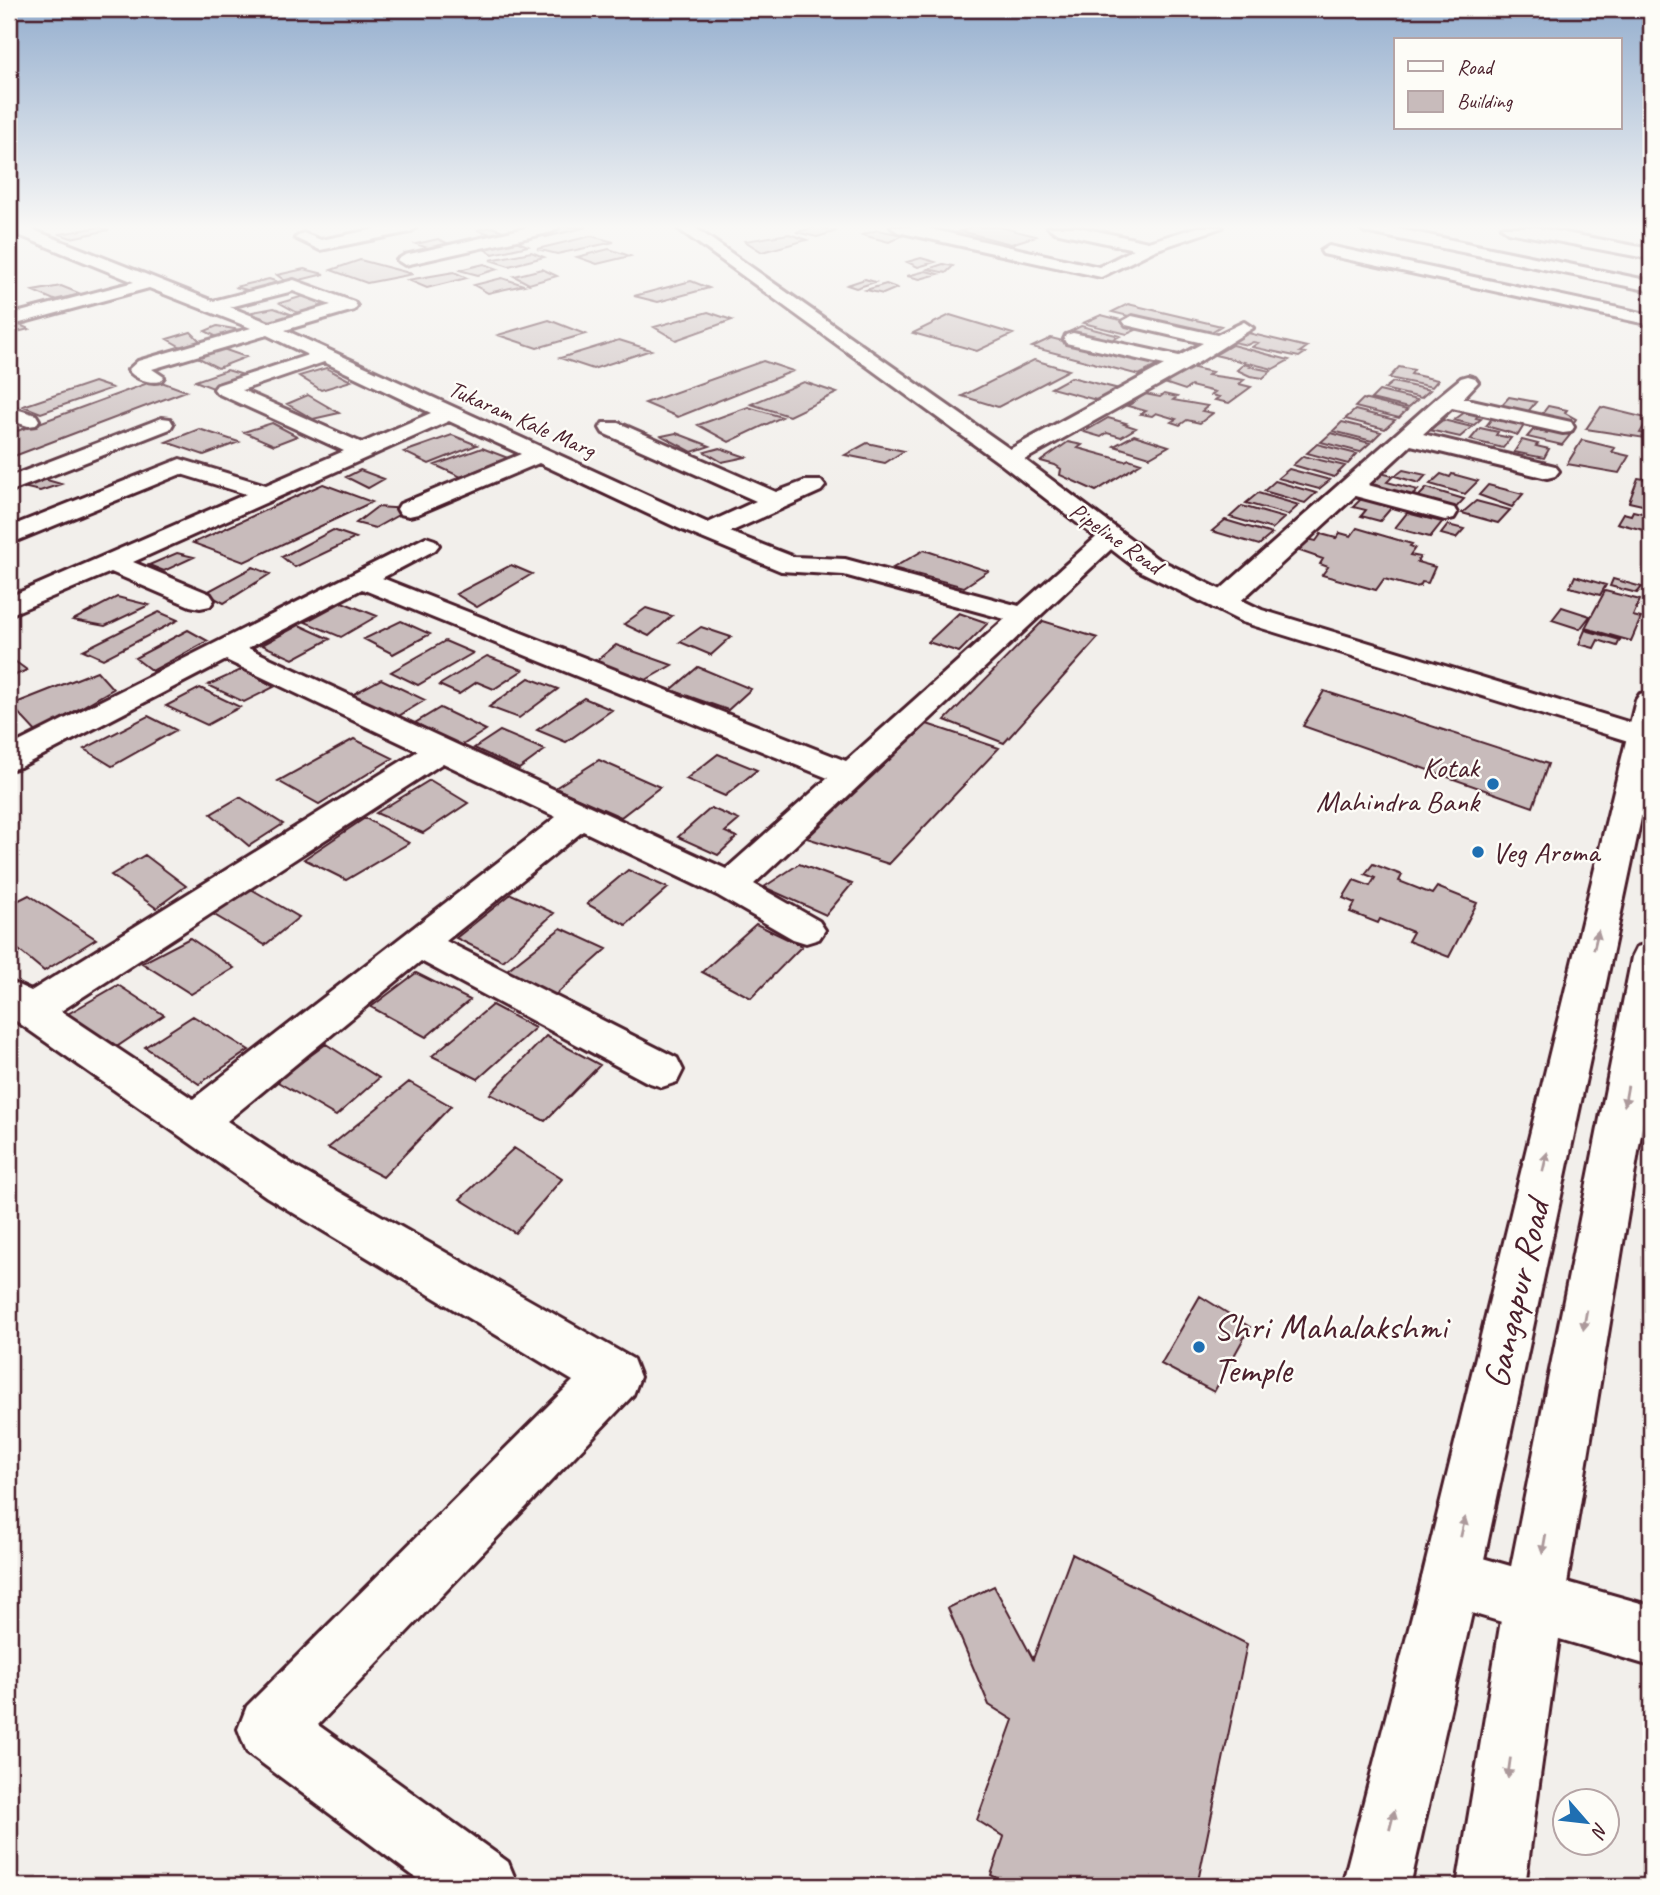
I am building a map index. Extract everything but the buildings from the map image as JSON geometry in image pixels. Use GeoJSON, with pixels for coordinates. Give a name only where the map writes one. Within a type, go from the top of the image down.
{"type":"FeatureCollection","features":[{"type":"Feature","properties":{"kind":"street"},"geometry":{"type":"LineString","coordinates":[[9,321],[29,315]]}},
{"type":"Feature","properties":{"kind":"street","name":"Tukaram Kale Marg"},"geometry":{"type":"LineString","coordinates":[[232,315],[326,355],[446,414],[709,532],[790,565],[845,567],[1024,616]]}},
{"type":"Feature","properties":{"kind":"street"},"geometry":{"type":"LineString","coordinates":[[154,377],[138,370],[145,365],[315,315]]}},
{"type":"Feature","properties":{"kind":"street","name":"Pipeline Road"},"geometry":{"type":"LineString","coordinates":[[807,315],[1009,459],[1147,564],[1223,602],[1252,616],[1648,725]]}},
{"type":"Feature","properties":{"kind":"street"},"geometry":{"type":"LineString","coordinates":[[1629,315],[1651,320]]}},
{"type":"Feature","properties":{"kind":"street"},"geometry":{"type":"LineString","coordinates":[[1132,321],[1222,342]]}},
{"type":"Feature","properties":{"kind":"street"},"geometry":{"type":"LineString","coordinates":[[1009,459],[1244,328]]}},
{"type":"Feature","properties":{"kind":"street"},"geometry":{"type":"LineString","coordinates":[[1073,339],[1184,363]]}},
{"type":"Feature","properties":{"kind":"street"},"geometry":{"type":"LineString","coordinates":[[326,355],[224,388],[362,451]]}},
{"type":"Feature","properties":{"kind":"street"},"geometry":{"type":"LineString","coordinates":[[1223,602],[1468,382]]}},
{"type":"Feature","properties":{"kind":"street"},"geometry":{"type":"LineString","coordinates":[[1446,400],[1563,426]]}},
{"type":"Feature","properties":{"kind":"street"},"geometry":{"type":"LineString","coordinates":[[14,598],[111,562],[446,414]]}},
{"type":"Feature","properties":{"kind":"street"},"geometry":{"type":"LineString","coordinates":[[9,485],[162,424]]}},
{"type":"Feature","properties":{"kind":"street"},"geometry":{"type":"LineString","coordinates":[[611,428],[776,501]]}},
{"type":"Feature","properties":{"kind":"street"},"geometry":{"type":"LineString","coordinates":[[1407,437],[1547,471]]}},
{"type":"Feature","properties":{"kind":"street"},"geometry":{"type":"LineString","coordinates":[[409,509],[539,454]]}},
{"type":"Feature","properties":{"kind":"street"},"geometry":{"type":"LineString","coordinates":[[9,536],[180,466],[268,493]]}},
{"type":"Feature","properties":{"kind":"street"},"geometry":{"type":"LineString","coordinates":[[709,532],[813,486]]}},
{"type":"Feature","properties":{"kind":"street"},"geometry":{"type":"LineString","coordinates":[[1350,487],[1445,513]]}},
{"type":"Feature","properties":{"kind":"street"},"geometry":{"type":"LineString","coordinates":[[730,886],[1111,537]]}},
{"type":"Feature","properties":{"kind":"street"},"geometry":{"type":"LineString","coordinates":[[9,760],[426,545]]}},
{"type":"Feature","properties":{"kind":"street"},"geometry":{"type":"LineString","coordinates":[[111,562],[200,600]]}},
{"type":"Feature","properties":{"kind":"street"},"geometry":{"type":"LineString","coordinates":[[361,579],[851,775]]}},
{"type":"Feature","properties":{"kind":"street"},"geometry":{"type":"LineString","coordinates":[[225,648],[730,886],[807,930]]}},
{"type":"Feature","properties":{"kind":"street","name":"Gangapur Road"},"geometry":{"type":"LineString","coordinates":[[1376,1886],[1451,1578],[1648,725]]}},
{"type":"Feature","properties":{"kind":"street"},"geometry":{"type":"LineString","coordinates":[[442,750],[20,1004],[283,1183],[614,1377],[270,1729],[484,1886]]}},
{"type":"Feature","properties":{"kind":"street"},"geometry":{"type":"LineString","coordinates":[[194,1123],[581,816]]}},
{"type":"Feature","properties":{"kind":"street"},"geometry":{"type":"LineString","coordinates":[[418,943],[662,1070]]}},
{"type":"Feature","properties":{"kind":"street"},"geometry":{"type":"LineString","coordinates":[[1492,1886],[1534,1602],[1651,957]]}},
{"type":"Feature","properties":{"kind":"street"},"geometry":{"type":"LineString","coordinates":[[1451,1578],[1651,1636]]}},
{"type":"Feature","properties":{"kind":"place","name":"Kotak Mahindra Bank"},"geometry":{"type":"Point","coordinates":[1493,784]}},
{"type":"Feature","properties":{"kind":"place","name":"Veg Aroma"},"geometry":{"type":"Point","coordinates":[1478,852]}},
{"type":"Feature","properties":{"kind":"place","name":"Shri Mahalakshmi Temple"},"geometry":{"type":"Point","coordinates":[1199,1347]}}]}
